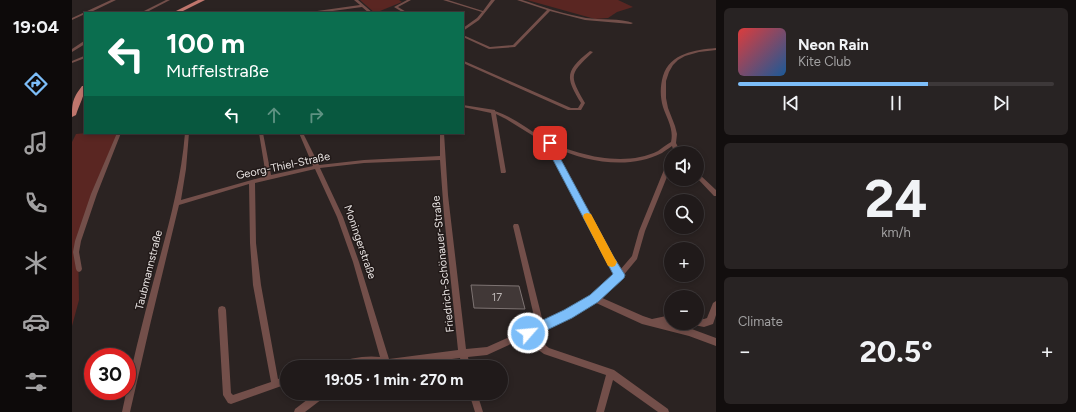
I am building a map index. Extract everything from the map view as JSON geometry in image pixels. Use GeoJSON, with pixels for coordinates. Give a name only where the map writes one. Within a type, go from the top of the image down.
{"type":"FeatureCollection","features":[{"type":"Feature","properties":{"kind":"main road"},"geometry":{"type":"LineString","coordinates":[[173,12],[197,0]]}},
{"type":"Feature","properties":{"kind":"main road"},"geometry":{"type":"LineString","coordinates":[[178,12],[202,0]]}},
{"type":"Feature","properties":{"kind":"main road"},"geometry":{"type":"LineString","coordinates":[[73,109],[82,96]]}},
{"type":"Feature","properties":{"kind":"street"},"geometry":{"type":"LineString","coordinates":[[87,12],[114,0]]}},
{"type":"Feature","properties":{"kind":"street"},"geometry":{"type":"LineString","coordinates":[[144,12],[168,0]]}},
{"type":"Feature","properties":{"kind":"street"},"geometry":{"type":"LineString","coordinates":[[356,0],[370,12]]}},
{"type":"Feature","properties":{"kind":"street"},"geometry":{"type":"LineString","coordinates":[[404,12],[396,7],[409,0]]}},
{"type":"Feature","properties":{"kind":"street"},"geometry":{"type":"LineString","coordinates":[[445,0],[484,12]]}},
{"type":"Feature","properties":{"kind":"street"},"geometry":{"type":"LineString","coordinates":[[464,29],[484,12],[493,0]]}},
{"type":"Feature","properties":{"kind":"street"},"geometry":{"type":"LineString","coordinates":[[519,0],[549,10],[594,20],[618,20],[631,23]]}},
{"type":"Feature","properties":{"kind":"street"},"geometry":{"type":"LineString","coordinates":[[346,8],[351,2]]}},
{"type":"Feature","properties":{"kind":"street"},"geometry":{"type":"LineString","coordinates":[[324,12],[363,6]]}},
{"type":"Feature","properties":{"kind":"street"},"geometry":{"type":"LineString","coordinates":[[464,36],[489,48],[514,46],[549,10]]}},
{"type":"Feature","properties":{"kind":"street"},"geometry":{"type":"LineString","coordinates":[[72,19],[84,13]]}},
{"type":"Feature","properties":{"kind":"street"},"geometry":{"type":"LineString","coordinates":[[72,51],[84,43]]}},
{"type":"Feature","properties":{"kind":"street"},"geometry":{"type":"LineString","coordinates":[[676,146],[674,128],[663,96],[664,80],[668,69],[673,62],[681,56],[692,52],[716,49]]}},
{"type":"Feature","properties":{"kind":"street"},"geometry":{"type":"LineString","coordinates":[[464,62],[575,110],[579,109],[583,103],[572,85],[572,72],[580,60],[591,52]]}},
{"type":"Feature","properties":{"kind":"street"},"geometry":{"type":"LineString","coordinates":[[72,62],[84,57]]}},
{"type":"Feature","properties":{"kind":"street"},"geometry":{"type":"LineString","coordinates":[[464,106],[493,111],[508,117],[550,143],[585,155],[613,161],[639,159],[664,151]]}},
{"type":"Feature","properties":{"kind":"street"},"geometry":{"type":"LineString","coordinates":[[493,111],[503,172]]}},
{"type":"Feature","properties":{"kind":"street"},"geometry":{"type":"LineString","coordinates":[[79,269],[76,252],[79,236],[94,194],[119,134]]}},
{"type":"Feature","properties":{"kind":"street","name":"Taubmannstraße"},"geometry":{"type":"LineString","coordinates":[[126,412],[141,344],[178,203],[186,159],[187,134]]}},
{"type":"Feature","properties":{"kind":"street"},"geometry":{"type":"LineString","coordinates":[[261,134],[269,178]]}},
{"type":"Feature","properties":{"kind":"street","name":"Moningerstraße"},"geometry":{"type":"LineString","coordinates":[[301,134],[340,217],[356,262],[381,360]]}},
{"type":"Feature","properties":{"kind":"street","name":"Friedrich-Schönauer-Straße"},"geometry":{"type":"LineString","coordinates":[[442,134],[442,158],[464,360]]}},
{"type":"Feature","properties":{"kind":"street"},"geometry":{"type":"LineString","coordinates":[[550,143],[555,156],[610,260],[620,275]]}},
{"type":"Feature","properties":{"kind":"street","name":"Georg-Thiel-Straße"},"geometry":{"type":"LineString","coordinates":[[178,203],[252,182],[317,167],[382,161],[442,158]]}},
{"type":"Feature","properties":{"kind":"street"},"geometry":{"type":"LineString","coordinates":[[418,360],[487,351],[568,314],[594,298],[620,275],[635,257],[642,230],[664,177]]}},
{"type":"Feature","properties":{"kind":"street"},"geometry":{"type":"LineString","coordinates":[[252,182],[253,243],[257,285],[275,383]]}},
{"type":"Feature","properties":{"kind":"street"},"geometry":{"type":"LineString","coordinates":[[704,182],[716,194]]}},
{"type":"Feature","properties":{"kind":"street"},"geometry":{"type":"LineString","coordinates":[[516,226],[527,279],[540,327]]}},
{"type":"Feature","properties":{"kind":"street"},"geometry":{"type":"LineString","coordinates":[[594,298],[642,320],[654,322],[716,342]]}},
{"type":"Feature","properties":{"kind":"street"},"geometry":{"type":"LineString","coordinates":[[704,323],[710,321],[716,305]]}},
{"type":"Feature","properties":{"kind":"street"},"geometry":{"type":"LineString","coordinates":[[222,310],[226,395],[231,400],[280,382]]}},
{"type":"Feature","properties":{"kind":"street"},"geometry":{"type":"LineString","coordinates":[[654,322],[664,320]]}},
{"type":"Feature","properties":{"kind":"street"},"geometry":{"type":"LineString","coordinates":[[528,333],[536,343],[547,351],[611,373],[641,393],[665,412]]}},
{"type":"Feature","properties":{"kind":"street"},"geometry":{"type":"LineString","coordinates":[[600,412],[611,373]]}},
{"type":"Feature","properties":{"kind":"street"},"geometry":{"type":"LineString","coordinates":[[298,412],[314,400]]}},
{"type":"Feature","properties":{"kind":"street"},"geometry":{"type":"LineString","coordinates":[[475,400],[479,412]]}},
{"type":"Feature","properties":{"kind":"shaded area"},"geometry":{"type":"Polygon","coordinates":[[[360,0],[399,0],[402,2],[377,12],[374,12],[360,0]]]}},
{"type":"Feature","properties":{"kind":"shaded area"},"geometry":{"type":"Polygon","coordinates":[[[527,0],[618,0],[633,7],[617,12],[608,18],[595,19],[527,0]]]}},
{"type":"Feature","properties":{"kind":"shaded area"},"geometry":{"type":"Polygon","coordinates":[[[76,134],[119,134],[78,241],[79,300],[72,326],[72,142],[76,134]]]}},
{"type":"Feature","properties":{"kind":"building"},"geometry":{"type":"Polygon","coordinates":[[[471,285],[519,286],[525,309],[474,308],[471,285]]]}},
{"type":"Feature","properties":{"kind":"slow traffic"},"geometry":{"type":"LineString","coordinates":[[587,217],[612,262]]}},
{"type":"Feature","properties":{"kind":"route"},"geometry":{"type":"LineString","coordinates":[[528,333],[568,314],[594,298],[620,275],[610,260],[555,156],[550,143]]}}]}
